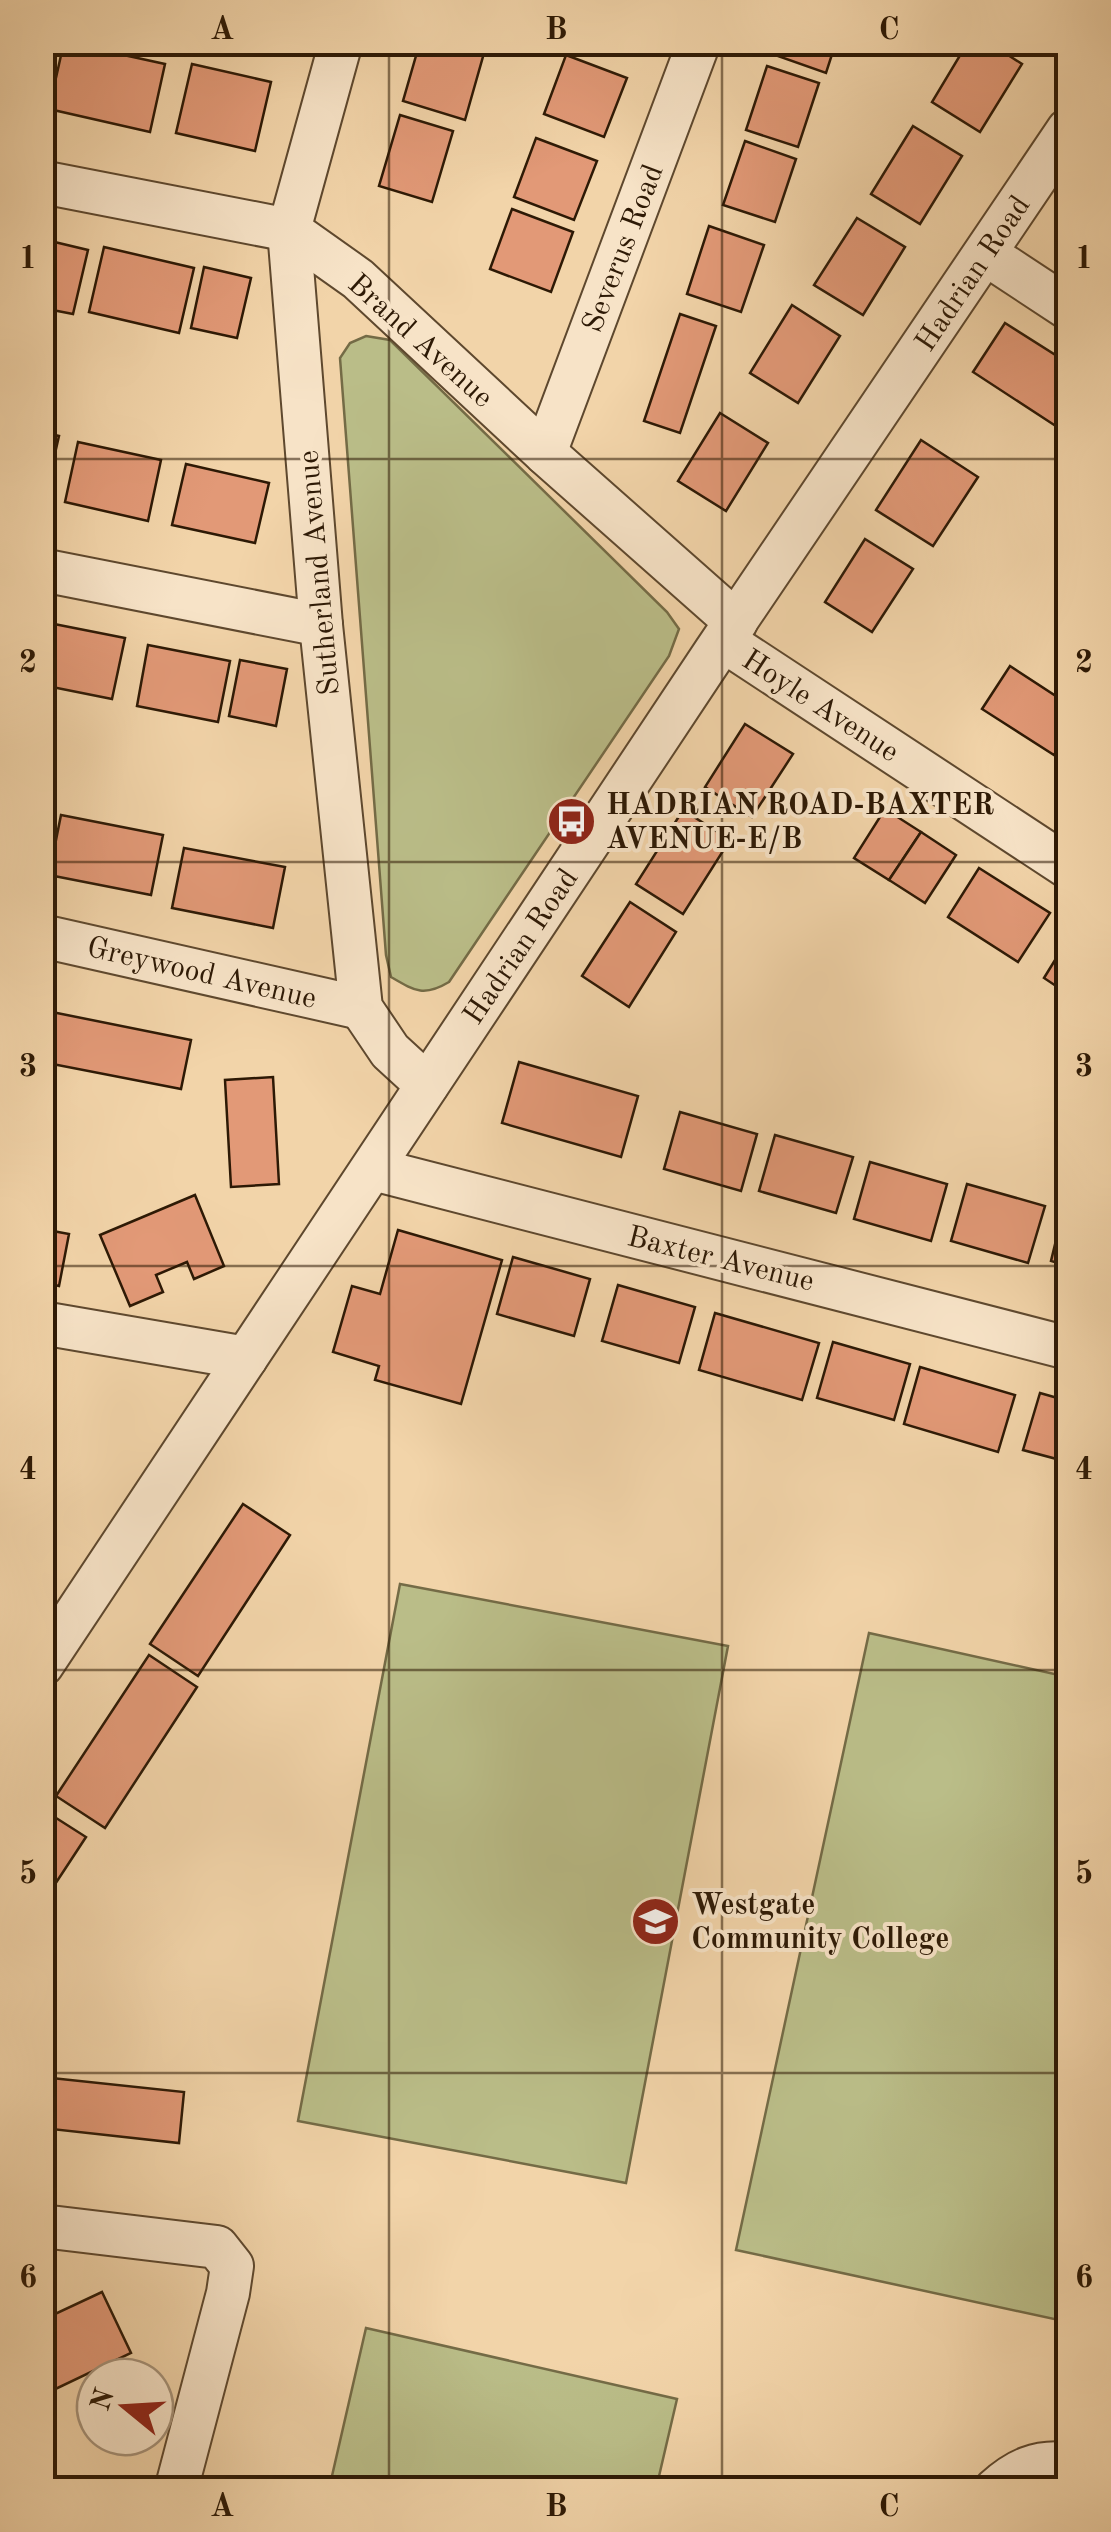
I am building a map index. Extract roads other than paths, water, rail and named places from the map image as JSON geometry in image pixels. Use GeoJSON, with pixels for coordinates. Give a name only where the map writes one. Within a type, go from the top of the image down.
{"type":"FeatureCollection","features":[{"type":"Feature","properties":{"kind":"street","name":"Sutherland Avenue"},"geometry":{"type":"LineString","coordinates":[[341,42],[290,230],[320,625],[361,1008],[390,1051],[428,1084]]}},
{"type":"Feature","properties":{"kind":"street","name":"Severus Road"},"geometry":{"type":"LineString","coordinates":[[545,454],[700,42]]}},
{"type":"Feature","properties":{"kind":"street","name":"Hadrian Road"},"geometry":{"type":"LineString","coordinates":[[42,1665],[1068,130]]}},
{"type":"Feature","properties":{"kind":"street","name":"Brand Avenue"},"geometry":{"type":"LineString","coordinates":[[42,182],[290,230],[358,279],[730,632]]}},
{"type":"Feature","properties":{"kind":"street"},"geometry":{"type":"LineString","coordinates":[[986,254],[1068,308]]}},
{"type":"Feature","properties":{"kind":"street"},"geometry":{"type":"LineString","coordinates":[[42,570],[320,625]]}},
{"type":"Feature","properties":{"kind":"street","name":"Hoyle Avenue"},"geometry":{"type":"LineString","coordinates":[[730,632],[1068,867]]}},
{"type":"Feature","properties":{"kind":"street","name":"Greywood Avenue"},"geometry":{"type":"LineString","coordinates":[[42,936],[361,1008]]}},
{"type":"Feature","properties":{"kind":"street","name":"Baxter Avenue"},"geometry":{"type":"LineString","coordinates":[[374,1169],[1068,1348]]}},
{"type":"Feature","properties":{"kind":"street"},"geometry":{"type":"LineString","coordinates":[[42,1323],[246,1358]]}},
{"type":"Feature","properties":{"kind":"street"},"geometry":{"type":"LineString","coordinates":[[42,2226],[217,2247],[232,2266],[176,2490]]}},
{"type":"Feature","properties":{"kind":"street"},"geometry":{"type":"LineString","coordinates":[[995,2490],[1012,2474],[1050,2462],[1068,2464]]}},
{"type":"Feature","properties":{"kind":"place","name":"HADRIAN ROAD-BAXTER AVENUE-E/B"},"geometry":{"type":"Point","coordinates":[571,821]}},
{"type":"Feature","properties":{"kind":"place","name":"Westgate Community College"},"geometry":{"type":"Point","coordinates":[656,1921]}}]}
